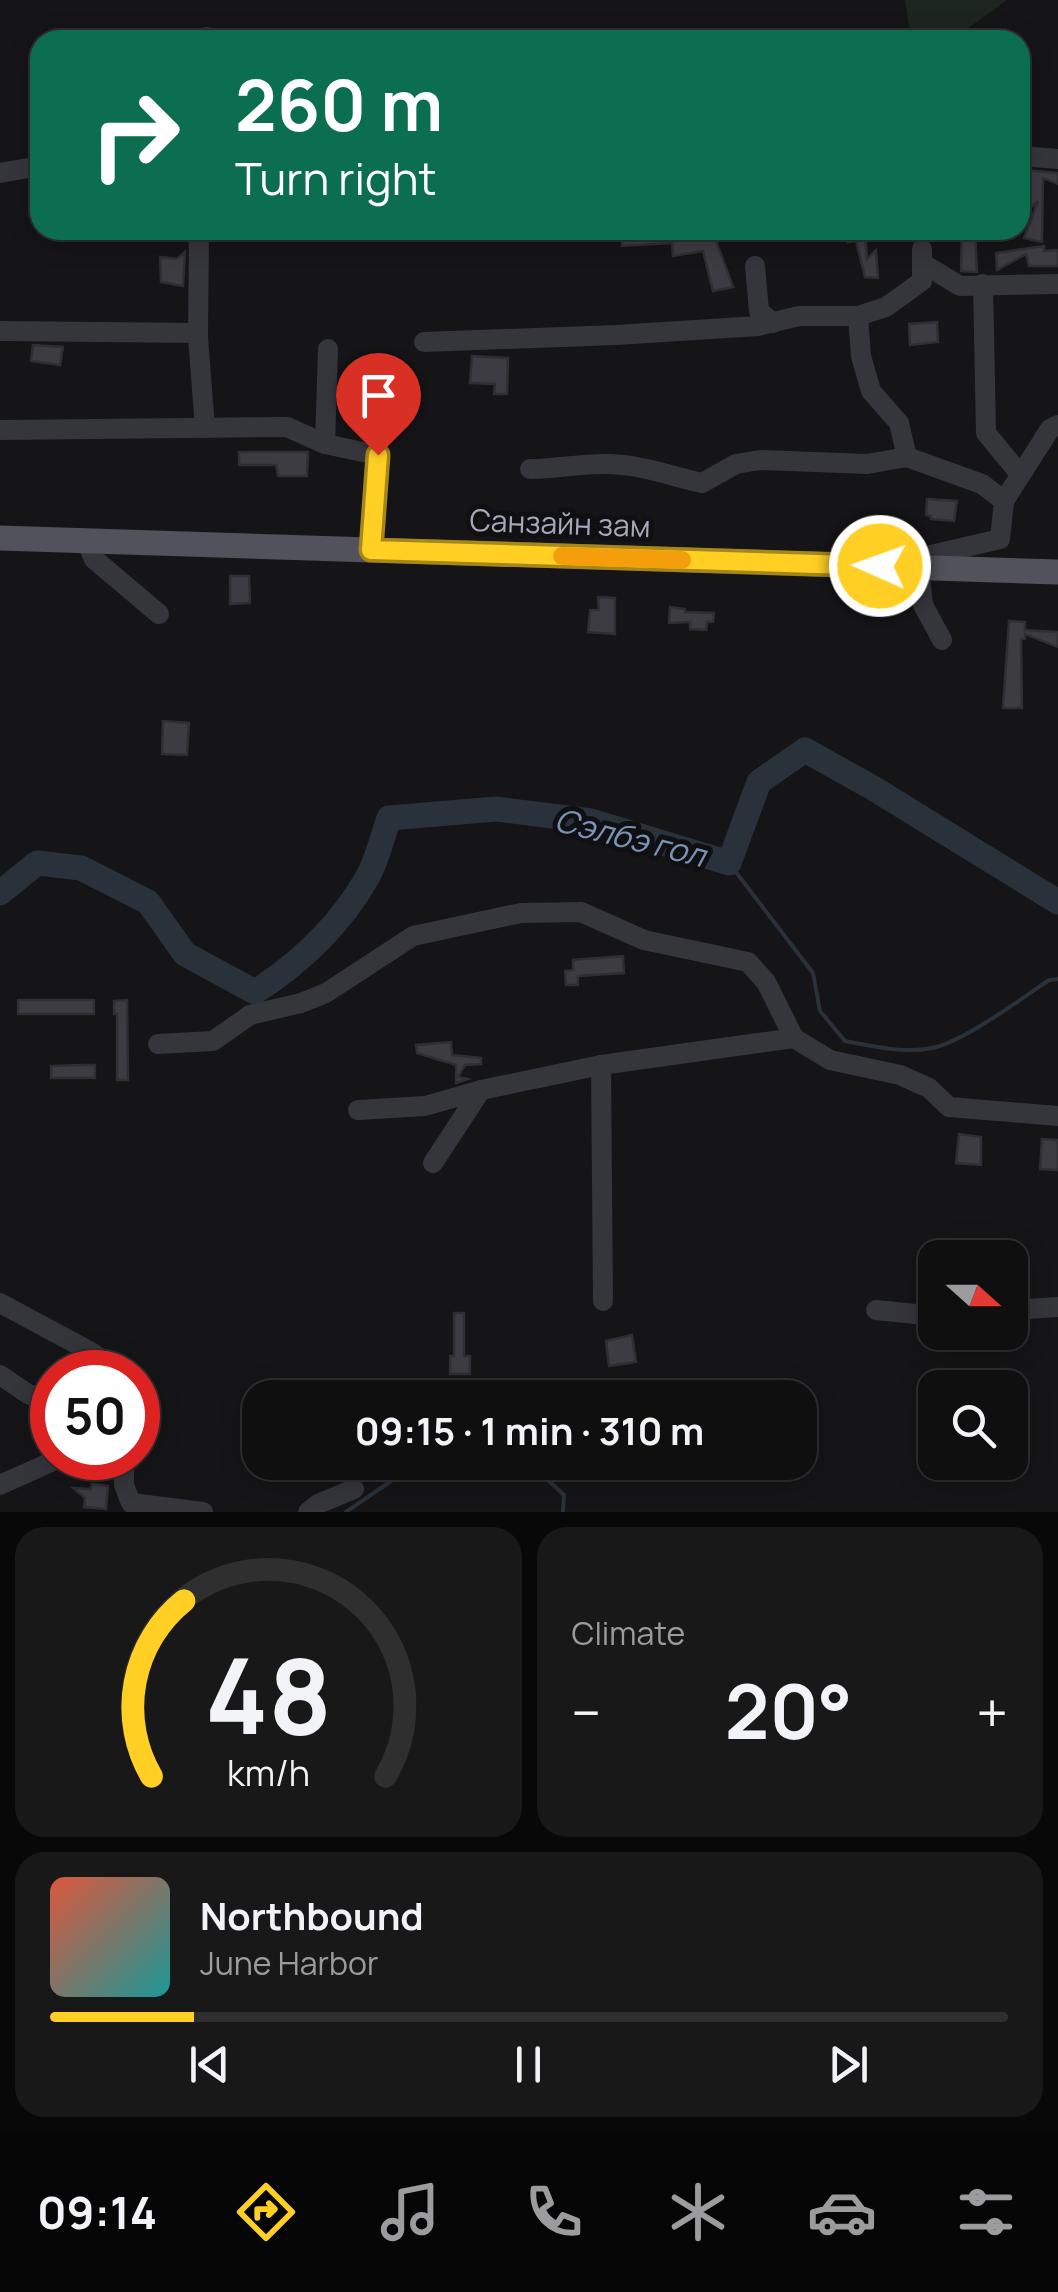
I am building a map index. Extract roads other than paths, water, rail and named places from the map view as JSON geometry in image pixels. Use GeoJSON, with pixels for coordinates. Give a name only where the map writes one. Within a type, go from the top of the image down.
{"type":"FeatureCollection","features":[{"type":"Feature","properties":{"kind":"main road","name":"Санзайн зам"},"geometry":{"type":"LineString","coordinates":[[0,538],[1058,572]]}},
{"type":"Feature","properties":{"kind":"street"},"geometry":{"type":"LineString","coordinates":[[1030,157],[1058,160]]}},
{"type":"Feature","properties":{"kind":"street"},"geometry":{"type":"LineString","coordinates":[[0,173],[30,168]]}},
{"type":"Feature","properties":{"kind":"street"},"geometry":{"type":"LineString","coordinates":[[200,240],[198,333],[204,428]]}},
{"type":"Feature","properties":{"kind":"street"},"geometry":{"type":"LineString","coordinates":[[424,342],[773,323],[799,316],[858,316],[886,307],[913,290],[922,281],[922,256],[960,286],[1058,284]]}},
{"type":"Feature","properties":{"kind":"street"},"geometry":{"type":"LineString","coordinates":[[755,266],[759,311],[773,323]]}},
{"type":"Feature","properties":{"kind":"street"},"geometry":{"type":"LineString","coordinates":[[984,284],[986,433],[1019,473]]}},
{"type":"Feature","properties":{"kind":"street"},"geometry":{"type":"LineString","coordinates":[[858,316],[861,356],[870,392],[898,424],[908,457]]}},
{"type":"Feature","properties":{"kind":"street"},"geometry":{"type":"LineString","coordinates":[[0,331],[198,333]]}},
{"type":"Feature","properties":{"kind":"street"},"geometry":{"type":"LineString","coordinates":[[325,444],[328,349]]}},
{"type":"Feature","properties":{"kind":"street"},"geometry":{"type":"LineString","coordinates":[[942,640],[923,605],[919,568],[931,554],[1000,539],[1004,501],[1050,429],[1058,425]]}},
{"type":"Feature","properties":{"kind":"street"},"geometry":{"type":"LineString","coordinates":[[0,430],[286,427],[325,444],[378,455],[371,550]]}},
{"type":"Feature","properties":{"kind":"street"},"geometry":{"type":"LineString","coordinates":[[530,468],[620,464],[652,467],[702,483],[736,464],[760,460],[866,464],[908,457],[982,484],[1004,501]]}},
{"type":"Feature","properties":{"kind":"street"},"geometry":{"type":"LineString","coordinates":[[86,540],[94,559],[159,614]]}},
{"type":"Feature","properties":{"kind":"street"},"geometry":{"type":"LineString","coordinates":[[158,1044],[213,1041],[250,1014],[301,1003],[326,992],[413,936],[521,913],[581,912],[658,944],[748,962],[766,982],[794,1038],[830,1060],[900,1075],[929,1088],[949,1107],[1058,1116]]}},
{"type":"Feature","properties":{"kind":"street"},"geometry":{"type":"LineString","coordinates":[[358,1110],[425,1106],[481,1090],[601,1066],[794,1038]]}},
{"type":"Feature","properties":{"kind":"street"},"geometry":{"type":"LineString","coordinates":[[601,1066],[603,1300]]}},
{"type":"Feature","properties":{"kind":"street"},"geometry":{"type":"LineString","coordinates":[[433,1164],[481,1090]]}},
{"type":"Feature","properties":{"kind":"street"},"geometry":{"type":"LineString","coordinates":[[0,1303],[87,1350]]}},
{"type":"Feature","properties":{"kind":"street"},"geometry":{"type":"LineString","coordinates":[[1028,1308],[1058,1306]]}},
{"type":"Feature","properties":{"kind":"street"},"geometry":{"type":"LineString","coordinates":[[876,1310],[918,1314]]}},
{"type":"Feature","properties":{"kind":"street"},"geometry":{"type":"LineString","coordinates":[[0,1375],[2,1380],[30,1395]]}},
{"type":"Feature","properties":{"kind":"street"},"geometry":{"type":"LineString","coordinates":[[0,1485],[30,1472]]}},
{"type":"Feature","properties":{"kind":"street"},"geometry":{"type":"LineString","coordinates":[[124,1480],[131,1503],[203,1512]]}},
{"type":"Feature","properties":{"kind":"street"},"geometry":{"type":"LineString","coordinates":[[308,1512],[354,1489]]}},
{"type":"Feature","properties":{"kind":"waterway","name":"Сэлбэ гол"},"geometry":{"type":"LineString","coordinates":[[0,893],[37,863],[81,868],[148,902],[185,954],[255,992],[303,956],[344,912],[371,871],[389,818],[496,809],[591,821],[729,863],[759,782],[805,750],[1058,902]]}},
{"type":"Feature","properties":{"kind":"waterway"},"geometry":{"type":"LineString","coordinates":[[729,863],[813,973],[820,1011],[845,1041],[900,1050],[932,1048],[975,1029],[1049,980],[1058,979]]}},
{"type":"Feature","properties":{"kind":"waterway"},"geometry":{"type":"LineString","coordinates":[[346,1512],[393,1480]]}},
{"type":"Feature","properties":{"kind":"waterway"},"geometry":{"type":"LineString","coordinates":[[548,1480],[564,1495],[563,1512]]}}]}
